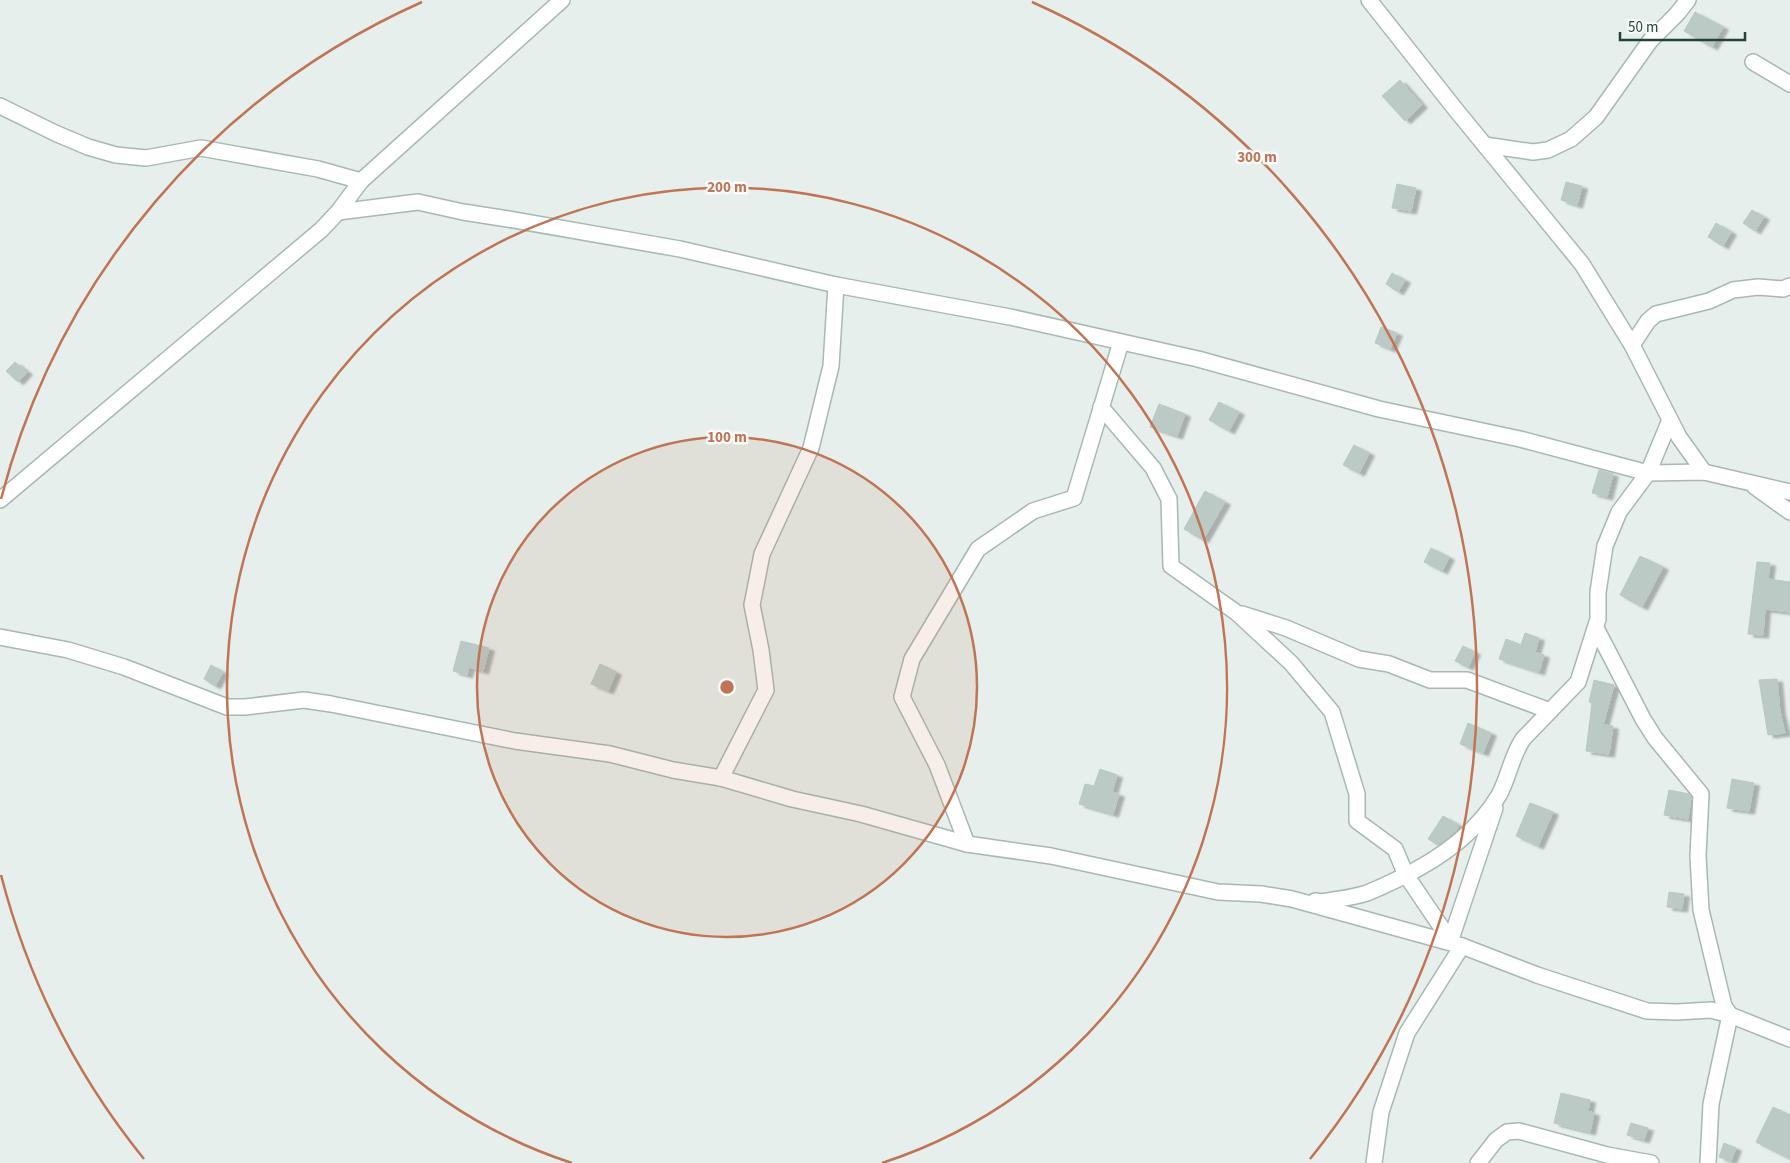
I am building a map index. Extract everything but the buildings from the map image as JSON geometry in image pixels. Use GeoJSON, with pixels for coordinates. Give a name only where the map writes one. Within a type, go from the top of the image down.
{"type":"FeatureCollection","features":[{"type":"Feature","properties":{"kind":"street"},"geometry":{"type":"LineString","coordinates":[[0,500],[321,230],[338,212],[361,181],[562,0]]}},
{"type":"Feature","properties":{"kind":"street"},"geometry":{"type":"LineString","coordinates":[[1369,0],[1582,264],[1632,345],[1685,446],[1704,472]]}},
{"type":"Feature","properties":{"kind":"street"},"geometry":{"type":"LineString","coordinates":[[1485,145],[1533,152],[1548,150],[1572,139],[1596,117],[1650,41],[1688,0]]}},
{"type":"Feature","properties":{"kind":"street"},"geometry":{"type":"LineString","coordinates":[[1752,62],[1790,84]]}},
{"type":"Feature","properties":{"kind":"street"},"geometry":{"type":"LineString","coordinates":[[0,106],[88,147],[116,155],[146,158],[201,148],[318,169],[361,181]]}},
{"type":"Feature","properties":{"kind":"street"},"geometry":{"type":"LineString","coordinates":[[338,212],[418,202],[463,212],[508,218],[680,249],[836,285],[1010,317],[1198,359],[1379,409],[1520,439],[1648,473],[1704,472],[1746,480],[1790,492]]}},
{"type":"Feature","properties":{"kind":"street"},"geometry":{"type":"LineString","coordinates":[[721,778],[766,690],[761,650],[752,605],[762,554],[811,448],[831,366],[836,285]]}},
{"type":"Feature","properties":{"kind":"street"},"geometry":{"type":"LineString","coordinates":[[1632,345],[1648,321],[1656,314],[1709,301],[1732,290],[1758,287],[1783,289],[1790,286]]}},
{"type":"Feature","properties":{"kind":"street"},"geometry":{"type":"LineString","coordinates":[[967,844],[937,765],[902,697],[912,658],[978,549],[1033,511],[1074,498],[1121,342]]}},
{"type":"Feature","properties":{"kind":"street"},"geometry":{"type":"LineString","coordinates":[[1101,407],[1153,468],[1170,499],[1170,566],[1237,613],[1292,663],[1332,712],[1357,794],[1357,821],[1395,848],[1406,875],[1455,943]]}},
{"type":"Feature","properties":{"kind":"street"},"geometry":{"type":"LineString","coordinates":[[1374,1163],[1381,1112],[1407,1033],[1455,943],[1499,795],[1516,749],[1578,682],[1599,613],[1599,583],[1605,546],[1619,512],[1648,473],[1670,420]]}},
{"type":"Feature","properties":{"kind":"street"},"geometry":{"type":"LineString","coordinates":[[1746,480],[1790,512]]}},
{"type":"Feature","properties":{"kind":"street"},"geometry":{"type":"LineString","coordinates":[[1237,613],[1286,628],[1359,659],[1389,664],[1430,680],[1467,680],[1550,711]]}},
{"type":"Feature","properties":{"kind":"street"},"geometry":{"type":"LineString","coordinates":[[1596,628],[1643,719],[1655,738],[1701,794],[1698,856],[1701,910],[1724,1006],[1730,1015],[1711,1104],[1708,1163]]}},
{"type":"Feature","properties":{"kind":"street"},"geometry":{"type":"LineString","coordinates":[[0,637],[68,650],[124,667],[227,707],[245,707],[304,700],[515,740],[610,754],[673,770],[721,778],[792,799],[861,814],[967,844],[1051,856],[1218,892],[1261,894],[1292,899],[1455,943],[1537,975],[1647,1011],[1710,1010],[1730,1015],[1790,1039]]}},
{"type":"Feature","properties":{"kind":"street"},"geometry":{"type":"LineString","coordinates":[[1309,903],[1365,894],[1424,866],[1443,855],[1469,833],[1499,795]]}},
{"type":"Feature","properties":{"kind":"street"},"geometry":{"type":"LineString","coordinates":[[1478,1163],[1496,1140],[1507,1132],[1519,1130],[1607,1155],[1651,1163]]}}]}
